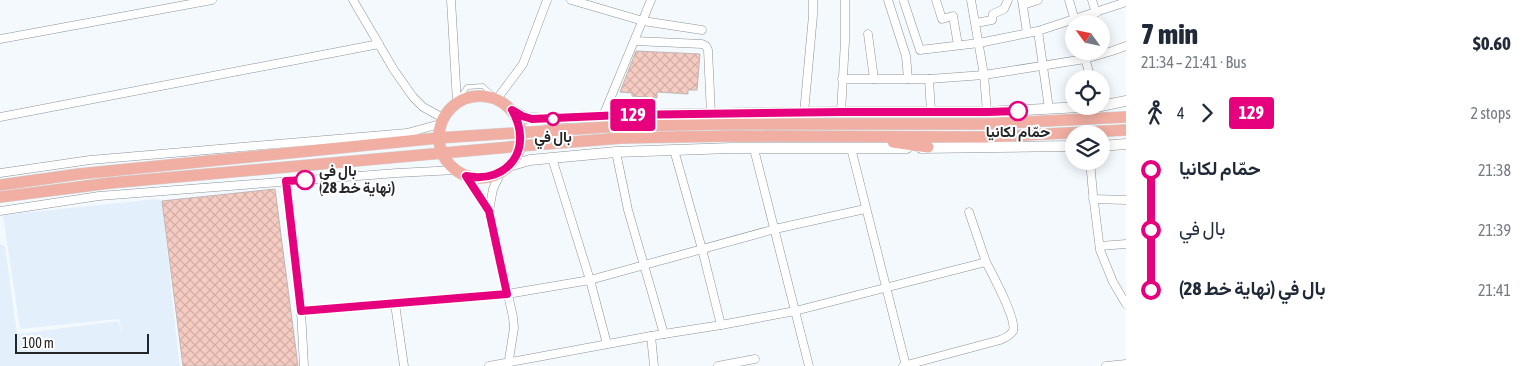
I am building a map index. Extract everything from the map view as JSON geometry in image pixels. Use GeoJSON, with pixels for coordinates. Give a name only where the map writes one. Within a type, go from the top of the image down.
{"type":"FeatureCollection","features":[{"type":"Feature","properties":{"kind":"main road"},"geometry":{"type":"LineString","coordinates":[[1065,108],[987,112],[710,114],[532,119],[522,116],[497,99],[484,95],[470,96],[457,102],[449,109],[442,121],[438,138],[442,153],[448,163],[461,173],[478,178],[490,176],[530,160],[616,152],[1065,146]]}},
{"type":"Feature","properties":{"kind":"main road"},"geometry":{"type":"LineString","coordinates":[[1110,104],[1126,101]]}},
{"type":"Feature","properties":{"kind":"main road"},"geometry":{"type":"LineString","coordinates":[[505,169],[516,156],[520,146],[521,132],[512,110]]}},
{"type":"Feature","properties":{"kind":"main road"},"geometry":{"type":"LineString","coordinates":[[0,185],[79,174],[438,138],[521,132],[622,126],[984,124],[1126,117]]}},
{"type":"Feature","properties":{"kind":"main road"},"geometry":{"type":"LineString","coordinates":[[0,197],[110,183],[622,138],[732,136],[985,137],[1126,130]]}},
{"type":"Feature","properties":{"kind":"main road"},"geometry":{"type":"LineString","coordinates":[[860,136],[928,148]]}},
{"type":"Feature","properties":{"kind":"main road"},"geometry":{"type":"LineString","coordinates":[[1110,145],[1126,144]]}},
{"type":"Feature","properties":{"kind":"street"},"geometry":{"type":"LineString","coordinates":[[0,40],[212,0]]}},
{"type":"Feature","properties":{"kind":"street"},"geometry":{"type":"LineString","coordinates":[[353,0],[394,70],[413,97],[442,121]]}},
{"type":"Feature","properties":{"kind":"street"},"geometry":{"type":"LineString","coordinates":[[451,0],[457,102]]}},
{"type":"Feature","properties":{"kind":"street"},"geometry":{"type":"LineString","coordinates":[[497,99],[523,64],[547,0]]}},
{"type":"Feature","properties":{"kind":"street"},"geometry":{"type":"LineString","coordinates":[[571,0],[643,21],[702,30]]}},
{"type":"Feature","properties":{"kind":"street"},"geometry":{"type":"LineString","coordinates":[[603,116],[651,0]]}},
{"type":"Feature","properties":{"kind":"street"},"geometry":{"type":"LineString","coordinates":[[804,113],[813,0]]}},
{"type":"Feature","properties":{"kind":"street"},"geometry":{"type":"LineString","coordinates":[[841,112],[845,0]]}},
{"type":"Feature","properties":{"kind":"street"},"geometry":{"type":"LineString","coordinates":[[888,0],[906,56],[908,79]]}},
{"type":"Feature","properties":{"kind":"street"},"geometry":{"type":"LineString","coordinates":[[936,0],[942,19],[953,16],[958,45]]}},
{"type":"Feature","properties":{"kind":"street"},"geometry":{"type":"LineString","coordinates":[[971,0],[984,75],[987,112]]}},
{"type":"Feature","properties":{"kind":"street"},"geometry":{"type":"LineString","coordinates":[[976,23],[992,20],[993,14],[1004,9],[1008,0]]}},
{"type":"Feature","properties":{"kind":"street"},"geometry":{"type":"LineString","coordinates":[[1027,33],[1022,2],[1038,0]]}},
{"type":"Feature","properties":{"kind":"street"},"geometry":{"type":"LineString","coordinates":[[1069,0],[1073,15]]}},
{"type":"Feature","properties":{"kind":"street"},"geometry":{"type":"LineString","coordinates":[[1092,0],[1096,13]]}},
{"type":"Feature","properties":{"kind":"street"},"geometry":{"type":"LineString","coordinates":[[904,2],[920,50],[979,43],[1065,24]]}},
{"type":"Feature","properties":{"kind":"street"},"geometry":{"type":"LineString","coordinates":[[1091,15],[1126,2]]}},
{"type":"Feature","properties":{"kind":"street"},"geometry":{"type":"LineString","coordinates":[[1038,31],[1049,109]]}},
{"type":"Feature","properties":{"kind":"street"},"geometry":{"type":"LineString","coordinates":[[868,34],[874,79]]}},
{"type":"Feature","properties":{"kind":"street"},"geometry":{"type":"LineString","coordinates":[[634,41],[702,44],[706,46],[708,50],[710,114]]}},
{"type":"Feature","properties":{"kind":"street"},"geometry":{"type":"LineString","coordinates":[[0,117],[380,44]]}},
{"type":"Feature","properties":{"kind":"street"},"geometry":{"type":"LineString","coordinates":[[1110,51],[1126,46]]}},
{"type":"Feature","properties":{"kind":"street"},"geometry":{"type":"LineString","coordinates":[[842,79],[929,79],[984,75],[1043,66],[1065,60]]}},
{"type":"Feature","properties":{"kind":"street"},"geometry":{"type":"LineString","coordinates":[[929,79],[931,112]]}},
{"type":"Feature","properties":{"kind":"street"},"geometry":{"type":"LineString","coordinates":[[0,173],[90,160],[407,133],[442,121]]}},
{"type":"Feature","properties":{"kind":"street"},"geometry":{"type":"LineString","coordinates":[[851,148],[905,366],[1000,340],[1011,334],[1013,329],[1011,315],[986,262],[969,212]]}},
{"type":"Feature","properties":{"kind":"street"},"geometry":{"type":"LineString","coordinates":[[754,149],[809,366]]}},
{"type":"Feature","properties":{"kind":"street"},"geometry":{"type":"LineString","coordinates":[[674,150],[721,325]]}},
{"type":"Feature","properties":{"kind":"street"},"geometry":{"type":"LineString","coordinates":[[616,152],[628,210],[664,334]]}},
{"type":"Feature","properties":{"kind":"street"},"geometry":{"type":"LineString","coordinates":[[552,158],[590,280],[607,344]]}},
{"type":"Feature","properties":{"kind":"street"},"geometry":{"type":"LineString","coordinates":[[505,169],[493,189],[489,211],[514,328],[509,364]]}},
{"type":"Feature","properties":{"kind":"street"},"geometry":{"type":"LineString","coordinates":[[1091,170],[1100,246],[1106,267],[1126,304]]}},
{"type":"Feature","properties":{"kind":"street"},"geometry":{"type":"LineString","coordinates":[[0,211],[99,196],[397,173],[461,173],[489,211]]}},
{"type":"Feature","properties":{"kind":"street"},"geometry":{"type":"LineString","coordinates":[[286,181],[301,311],[304,366]]}},
{"type":"Feature","properties":{"kind":"street"},"geometry":{"type":"LineString","coordinates":[[1093,198],[1126,200]]}},
{"type":"Feature","properties":{"kind":"street"},"geometry":{"type":"LineString","coordinates":[[301,311],[507,294],[590,280],[775,229],[865,209]]}},
{"type":"Feature","properties":{"kind":"street"},"geometry":{"type":"LineString","coordinates":[[1100,246],[1126,244]]}},
{"type":"Feature","properties":{"kind":"street"},"geometry":{"type":"LineString","coordinates":[[489,366],[509,364],[607,344],[795,311],[986,262]]}},
{"type":"Feature","properties":{"kind":"street"},"geometry":{"type":"LineString","coordinates":[[395,304],[404,366]]}},
{"type":"Feature","properties":{"kind":"street"},"geometry":{"type":"LineString","coordinates":[[651,336],[654,366]]}},
{"type":"Feature","properties":{"kind":"street"},"geometry":{"type":"LineString","coordinates":[[718,366],[755,359]]}},
{"type":"Feature","properties":{"kind":"street"},"geometry":{"type":"LineString","coordinates":[[1106,366],[1126,364]]}},
{"type":"Feature","properties":{"kind":"shaded area"},"geometry":{"type":"Polygon","coordinates":[[[156,199],[162,201],[180,366],[0,366],[0,244],[5,246],[17,334],[118,321],[123,337],[119,319],[20,329],[3,215],[156,199]]]}},
{"type":"Feature","properties":{"kind":"building"},"geometry":{"type":"Polygon","coordinates":[[[636,51],[700,54],[697,90],[688,90],[688,94],[657,92],[657,98],[632,96],[632,93],[620,92],[636,51]]]}},
{"type":"Feature","properties":{"kind":"building"},"geometry":{"type":"Polygon","coordinates":[[[275,189],[298,366],[183,366],[162,201],[275,189]]]}},
{"type":"Feature","properties":{"kind":"bus line","name":"129"},"geometry":{"type":"LineString","coordinates":[[305,180],[286,181],[301,311],[507,294],[489,211],[466,176],[478,178],[501,172],[509,166],[516,156],[520,146],[521,132],[512,110],[532,119],[622,115],[1018,111]]}},
{"type":"Feature","properties":{"kind":"place","name":"حمّام لكانيا"},"geometry":{"type":"Point","coordinates":[1018,111]}},
{"type":"Feature","properties":{"kind":"place","name":"بال في"},"geometry":{"type":"Point","coordinates":[553,119]}},
{"type":"Feature","properties":{"kind":"place","name":"بال في (نهاية خط 28)"},"geometry":{"type":"Point","coordinates":[305,180]}}]}
